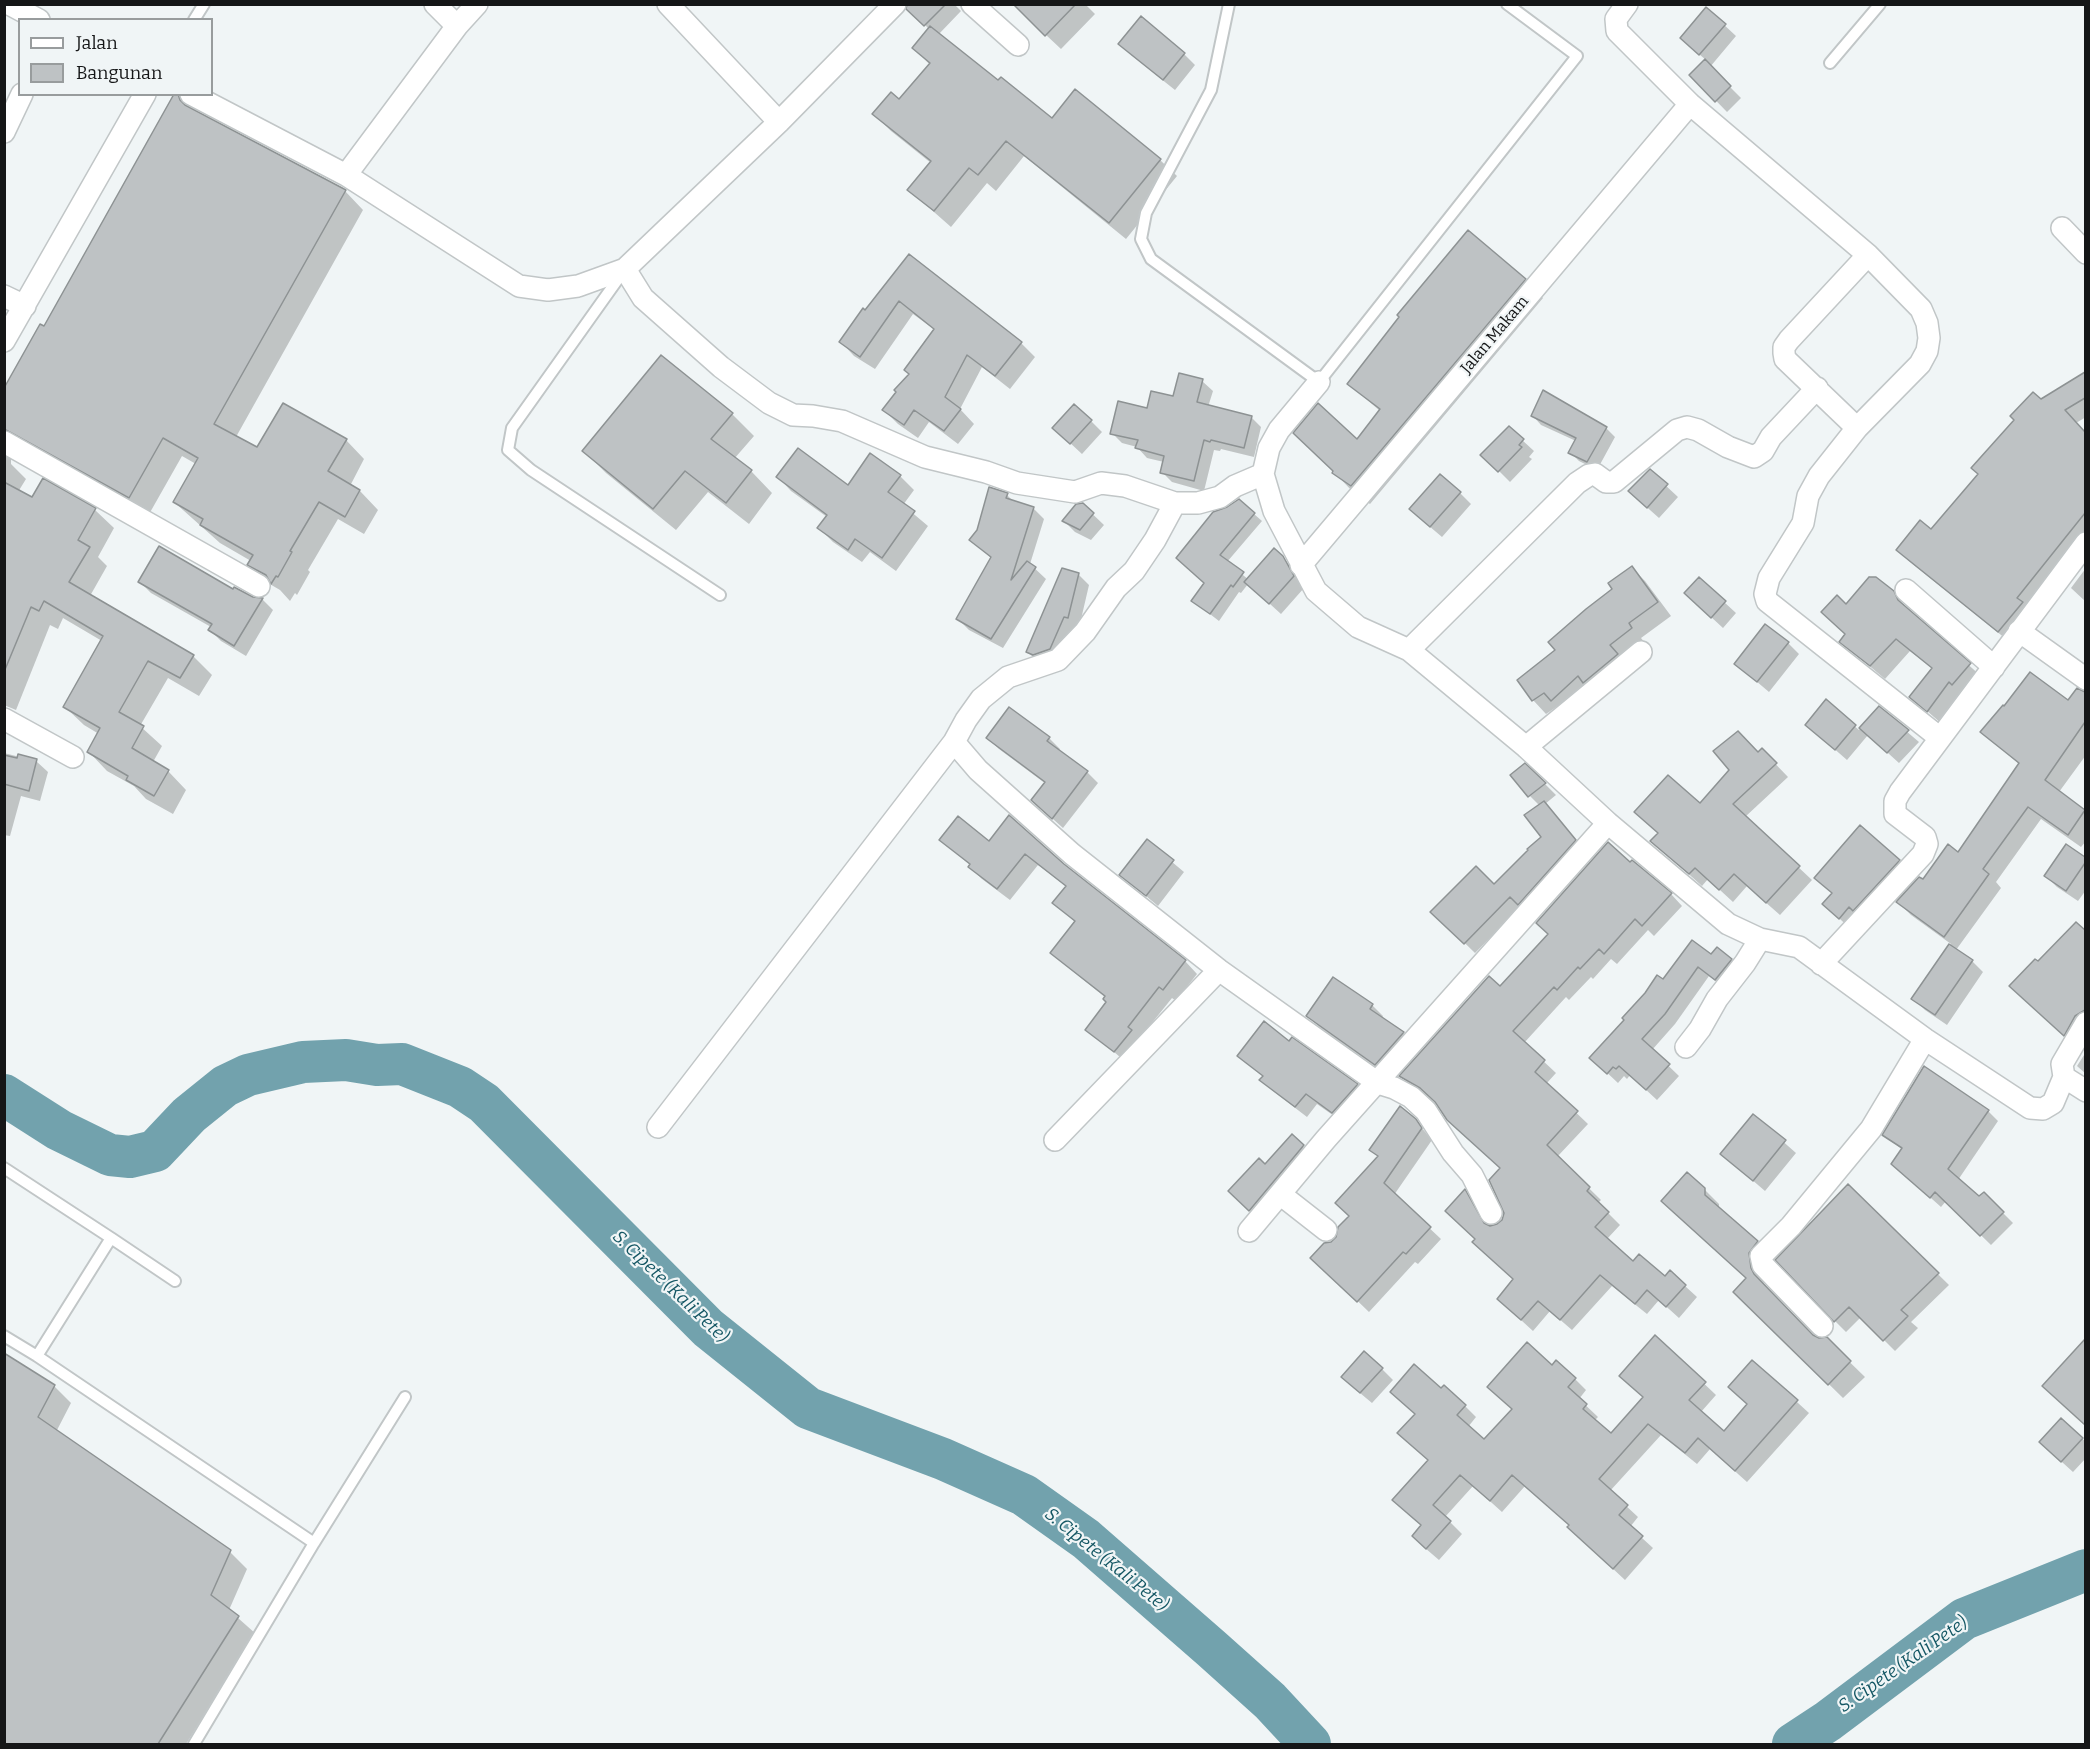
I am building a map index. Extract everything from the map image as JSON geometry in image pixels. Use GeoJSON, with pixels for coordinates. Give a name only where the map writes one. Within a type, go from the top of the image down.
{"type":"FeatureCollection","features":[{"type":"Feature","properties":{"kind":"street"},"geometry":{"type":"LineString","coordinates":[[9,4],[35,18]]}},
{"type":"Feature","properties":{"kind":"street"},"geometry":{"type":"LineString","coordinates":[[435,4],[457,26]]}},
{"type":"Feature","properties":{"kind":"street"},"geometry":{"type":"LineString","coordinates":[[346,176],[457,26],[477,4]]}},
{"type":"Feature","properties":{"kind":"street"},"geometry":{"type":"LineString","coordinates":[[668,4],[779,122]]}},
{"type":"Feature","properties":{"kind":"street"},"geometry":{"type":"LineString","coordinates":[[195,96],[346,176],[519,286],[548,290],[578,286],[625,270],[779,122],[895,4]]}},
{"type":"Feature","properties":{"kind":"street"},"geometry":{"type":"LineString","coordinates":[[972,4],[1018,45]]}},
{"type":"Feature","properties":{"kind":"street"},"geometry":{"type":"LineString","coordinates":[[1627,4],[1616,19],[1617,31],[1690,104],[1868,255],[1921,309],[1927,323],[1929,338],[1920,364],[1857,428],[1819,476],[1808,496],[1803,523],[1768,578],[1765,587],[1767,601],[1940,738]]}},
{"type":"Feature","properties":{"kind":"street"},"geometry":{"type":"LineString","coordinates":[[4,132],[21,96]]}},
{"type":"Feature","properties":{"kind":"street"},"geometry":{"type":"LineString","coordinates":[[4,341],[144,96]]}},
{"type":"Feature","properties":{"kind":"street","name":"Jalan Makam"},"geometry":{"type":"LineString","coordinates":[[1301,566],[1690,104]]}},
{"type":"Feature","properties":{"kind":"street"},"geometry":{"type":"LineString","coordinates":[[2062,228],[2085,253]]}},
{"type":"Feature","properties":{"kind":"street"},"geometry":{"type":"LineString","coordinates":[[1857,428],[1785,359],[1784,347],[1868,255]]}},
{"type":"Feature","properties":{"kind":"street"},"geometry":{"type":"LineString","coordinates":[[625,270],[643,298],[721,367],[768,403],[793,415],[842,421],[925,457],[986,472],[1017,483],[1075,492],[1101,483],[1125,486],[1175,503],[1198,502],[1220,497],[1235,486],[1263,474]]}},
{"type":"Feature","properties":{"kind":"street"},"geometry":{"type":"LineString","coordinates":[[4,296],[25,306]]}},
{"type":"Feature","properties":{"kind":"street"},"geometry":{"type":"LineString","coordinates":[[1319,382],[1279,430],[1269,448],[1263,474],[1274,510],[1301,566],[1316,591],[1358,627],[1409,650],[1526,747],[1608,823],[1728,924],[1760,939],[1799,947],[1925,1039],[2030,1108],[2043,1109],[2053,1103],[2064,1077],[2062,1064],[2085,1023]]}},
{"type":"Feature","properties":{"kind":"street"},"geometry":{"type":"LineString","coordinates":[[1409,650],[1569,491],[1589,475],[1595,474],[1606,482],[1614,482],[1677,430],[1687,427],[1754,457],[1763,451],[1771,437],[1817,388]]}},
{"type":"Feature","properties":{"kind":"street"},"geometry":{"type":"LineString","coordinates":[[4,442],[260,586]]}},
{"type":"Feature","properties":{"kind":"street"},"geometry":{"type":"LineString","coordinates":[[658,1127],[954,742],[981,699],[1008,677],[1058,660],[1085,632],[1116,588],[1134,571],[1155,540],[1175,503]]}},
{"type":"Feature","properties":{"kind":"street"},"geometry":{"type":"LineString","coordinates":[[1821,964],[1926,850],[1925,837],[1895,814],[1895,801],[2085,543]]}},
{"type":"Feature","properties":{"kind":"street"},"geometry":{"type":"LineString","coordinates":[[1906,590],[1994,667]]}},
{"type":"Feature","properties":{"kind":"street"},"geometry":{"type":"LineString","coordinates":[[2019,631],[2085,679]]}},
{"type":"Feature","properties":{"kind":"street"},"geometry":{"type":"LineString","coordinates":[[1526,747],[1641,652]]}},
{"type":"Feature","properties":{"kind":"street"},"geometry":{"type":"LineString","coordinates":[[4,719],[73,757]]}},
{"type":"Feature","properties":{"kind":"street"},"geometry":{"type":"LineString","coordinates":[[954,742],[978,770],[1072,854],[1219,970],[1378,1083],[1411,1097],[1426,1111],[1453,1153],[1472,1175],[1491,1213]]}},
{"type":"Feature","properties":{"kind":"street"},"geometry":{"type":"LineString","coordinates":[[1249,1232],[1326,1138],[1378,1083],[1608,823]]}},
{"type":"Feature","properties":{"kind":"street"},"geometry":{"type":"LineString","coordinates":[[1686,1047],[1760,939]]}},
{"type":"Feature","properties":{"kind":"street"},"geometry":{"type":"LineString","coordinates":[[1055,1140],[1219,970]]}},
{"type":"Feature","properties":{"kind":"street"},"geometry":{"type":"LineString","coordinates":[[1822,1326],[1763,1264],[1761,1256],[1791,1226],[1871,1129],[1925,1039]]}},
{"type":"Feature","properties":{"kind":"street"},"geometry":{"type":"LineString","coordinates":[[2064,1077],[2085,1091]]}},
{"type":"Feature","properties":{"kind":"street"},"geometry":{"type":"LineString","coordinates":[[1280,1194],[1326,1230]]}},
{"type":"Feature","properties":{"kind":"lane"},"geometry":{"type":"LineString","coordinates":[[195,18],[204,4]]}},
{"type":"Feature","properties":{"kind":"lane"},"geometry":{"type":"LineString","coordinates":[[1228,4],[1210,90],[1146,213],[1141,239],[1151,260],[1319,382],[1577,56],[1507,4]]}},
{"type":"Feature","properties":{"kind":"lane"},"geometry":{"type":"LineString","coordinates":[[1830,63],[1880,4]]}},
{"type":"Feature","properties":{"kind":"lane"},"geometry":{"type":"LineString","coordinates":[[625,270],[512,428],[508,450],[531,470],[720,595]]}},
{"type":"Feature","properties":{"kind":"lane"},"geometry":{"type":"LineString","coordinates":[[4,1168],[175,1281]]}},
{"type":"Feature","properties":{"kind":"lane"},"geometry":{"type":"LineString","coordinates":[[37,1356],[111,1238]]}},
{"type":"Feature","properties":{"kind":"lane"},"geometry":{"type":"LineString","coordinates":[[4,1336],[314,1543]]}},
{"type":"Feature","properties":{"kind":"lane"},"geometry":{"type":"LineString","coordinates":[[194,1744],[314,1543],[405,1397]]}},
{"type":"Feature","properties":{"kind":"building"},"geometry":{"type":"Polygon","coordinates":[[[907,4],[946,4],[924,26],[906,9],[907,4]]]}},
{"type":"Feature","properties":{"kind":"building"},"geometry":{"type":"Polygon","coordinates":[[[1013,4],[1076,4],[1045,36],[1013,4]]]}},
{"type":"Feature","properties":{"kind":"building"},"geometry":{"type":"Polygon","coordinates":[[[1706,7],[1726,24],[1699,55],[1680,38],[1706,7]]]}},
{"type":"Feature","properties":{"kind":"building"},"geometry":{"type":"Polygon","coordinates":[[[1141,16],[1185,53],[1163,80],[1118,44],[1141,16]]]}},
{"type":"Feature","properties":{"kind":"building"},"geometry":{"type":"Polygon","coordinates":[[[930,26],[998,80],[1001,77],[1052,118],[1075,89],[1161,159],[1109,223],[1006,141],[978,175],[969,168],[934,211],[907,190],[931,161],[872,114],[891,92],[899,99],[930,63],[912,48],[930,26]]]}},
{"type":"Feature","properties":{"kind":"building"},"geometry":{"type":"Polygon","coordinates":[[[1705,59],[1731,86],[1715,102],[1689,75],[1705,59]]]}},
{"type":"Feature","properties":{"kind":"building"},"geometry":{"type":"Polygon","coordinates":[[[173,96],[179,96],[185,105],[346,190],[214,424],[257,447],[283,403],[347,439],[328,471],[360,490],[345,517],[319,502],[290,551],[292,552],[278,577],[276,576],[271,584],[266,575],[247,565],[253,555],[200,525],[203,519],[173,502],[198,458],[163,438],[129,498],[4,429],[4,388],[40,324],[44,326],[173,96]]]}},
{"type":"Feature","properties":{"kind":"building"},"geometry":{"type":"Polygon","coordinates":[[[1468,230],[1526,279],[1351,486],[1332,473],[1333,471],[1293,433],[1318,403],[1357,439],[1380,409],[1347,384],[1399,317],[1397,315],[1468,230]]]}},
{"type":"Feature","properties":{"kind":"building"},"geometry":{"type":"Polygon","coordinates":[[[909,254],[1022,342],[995,376],[967,355],[945,397],[961,409],[944,431],[914,410],[904,425],[882,410],[896,392],[894,390],[909,374],[904,370],[934,329],[899,301],[860,357],[839,342],[863,308],[865,310],[909,254]]]}},
{"type":"Feature","properties":{"kind":"building"},"geometry":{"type":"Polygon","coordinates":[[[661,355],[733,413],[711,439],[752,470],[726,503],[685,471],[653,509],[582,451],[661,355]]]}},
{"type":"Feature","properties":{"kind":"building"},"geometry":{"type":"Polygon","coordinates":[[[2085,372],[2085,398],[2065,410],[2085,432],[2085,513],[2017,598],[2023,602],[1998,632],[1896,550],[1920,520],[1931,529],[1978,474],[1971,468],[2014,420],[2010,416],[2033,392],[2041,399],[2085,372]]]}},
{"type":"Feature","properties":{"kind":"building"},"geometry":{"type":"Polygon","coordinates":[[[1179,373],[1203,379],[1197,402],[1252,416],[1244,448],[1204,440],[1194,481],[1160,473],[1164,456],[1135,448],[1138,440],[1110,434],[1118,401],[1147,408],[1151,391],[1173,396],[1179,373]]]}},
{"type":"Feature","properties":{"kind":"building"},"geometry":{"type":"Polygon","coordinates":[[[1543,390],[1607,427],[1587,462],[1568,453],[1576,438],[1531,416],[1543,390]]]}},
{"type":"Feature","properties":{"kind":"building"},"geometry":{"type":"Polygon","coordinates":[[[1074,404],[1092,420],[1070,444],[1052,428],[1074,404]]]}},
{"type":"Feature","properties":{"kind":"building"},"geometry":{"type":"Polygon","coordinates":[[[1509,426],[1524,439],[1519,445],[1522,447],[1498,472],[1480,455],[1509,426]]]}},
{"type":"Feature","properties":{"kind":"building"},"geometry":{"type":"Polygon","coordinates":[[[798,448],[848,485],[870,453],[901,475],[888,492],[915,511],[882,558],[855,539],[848,550],[817,528],[827,515],[776,477],[798,448]]]}},
{"type":"Feature","properties":{"kind":"building"},"geometry":{"type":"Polygon","coordinates":[[[1650,469],[1668,484],[1647,508],[1628,491],[1650,469]]]}},
{"type":"Feature","properties":{"kind":"building"},"geometry":{"type":"Polygon","coordinates":[[[1440,474],[1461,492],[1430,527],[1409,509],[1440,474]]]}},
{"type":"Feature","properties":{"kind":"building"},"geometry":{"type":"Polygon","coordinates":[[[43,478],[96,508],[78,540],[90,547],[69,582],[194,655],[180,678],[148,661],[119,712],[144,726],[132,748],[169,770],[154,796],[126,780],[128,776],[87,752],[100,728],[63,707],[103,636],[44,601],[39,611],[31,607],[4,672],[4,482],[32,497],[43,478]]]}},
{"type":"Feature","properties":{"kind":"building"},"geometry":{"type":"Polygon","coordinates":[[[989,487],[1008,493],[1006,498],[1034,507],[1011,580],[1027,561],[1036,567],[991,639],[956,619],[991,557],[969,540],[977,530],[989,487]]]}},
{"type":"Feature","properties":{"kind":"building"},"geometry":{"type":"Polygon","coordinates":[[[1239,499],[1255,513],[1220,555],[1244,572],[1233,587],[1231,585],[1210,614],[1191,601],[1204,583],[1176,558],[1213,512],[1239,499]]]}},
{"type":"Feature","properties":{"kind":"building"},"geometry":{"type":"Polygon","coordinates":[[[1083,503],[1094,513],[1080,530],[1062,521],[1076,504],[1083,503]]]}},
{"type":"Feature","properties":{"kind":"building"},"geometry":{"type":"Polygon","coordinates":[[[159,546],[233,589],[234,587],[253,597],[263,598],[234,646],[208,630],[212,624],[138,582],[159,546]]]}},
{"type":"Feature","properties":{"kind":"building"},"geometry":{"type":"Polygon","coordinates":[[[1274,548],[1283,556],[1294,576],[1269,604],[1244,582],[1274,548]]]}},
{"type":"Feature","properties":{"kind":"building"},"geometry":{"type":"Polygon","coordinates":[[[1632,566],[1658,602],[1629,623],[1632,628],[1610,645],[1618,654],[1583,683],[1578,676],[1551,701],[1544,693],[1532,701],[1517,680],[1555,650],[1548,642],[1612,589],[1608,583],[1632,566]]]}},
{"type":"Feature","properties":{"kind":"building"},"geometry":{"type":"Polygon","coordinates":[[[1062,568],[1079,573],[1068,618],[1064,617],[1050,649],[1033,655],[1026,652],[1062,568]]]}},
{"type":"Feature","properties":{"kind":"building"},"geometry":{"type":"Polygon","coordinates":[[[1699,577],[1726,601],[1711,618],[1684,593],[1699,577]]]}},
{"type":"Feature","properties":{"kind":"building"},"geometry":{"type":"Polygon","coordinates":[[[1869,577],[1876,577],[1894,591],[1898,600],[1971,663],[1952,685],[1949,682],[1927,712],[1909,697],[1932,668],[1896,639],[1870,666],[1839,642],[1845,634],[1821,612],[1837,595],[1846,604],[1869,577]]]}},
{"type":"Feature","properties":{"kind":"building"},"geometry":{"type":"Polygon","coordinates":[[[1765,624],[1789,642],[1757,682],[1734,664],[1765,624]]]}},
{"type":"Feature","properties":{"kind":"building"},"geometry":{"type":"Polygon","coordinates":[[[2030,672],[2068,700],[2077,688],[2085,692],[2085,722],[2045,780],[2085,810],[2068,835],[2028,807],[1983,869],[1989,874],[1944,937],[1896,902],[1919,877],[1923,879],[1948,844],[1958,852],[2019,763],[1980,732],[2030,672]]]}},
{"type":"Feature","properties":{"kind":"building"},"geometry":{"type":"Polygon","coordinates":[[[1826,699],[1856,725],[1835,750],[1805,725],[1826,699]]]}},
{"type":"Feature","properties":{"kind":"building"},"geometry":{"type":"Polygon","coordinates":[[[1879,706],[1909,730],[1887,753],[1859,728],[1879,706]]]}},
{"type":"Feature","properties":{"kind":"building"},"geometry":{"type":"Polygon","coordinates":[[[1009,707],[1050,737],[1047,741],[1088,771],[1052,819],[1031,800],[1045,782],[986,738],[1009,707]]]}},
{"type":"Feature","properties":{"kind":"building"},"geometry":{"type":"Polygon","coordinates":[[[1738,731],[1758,752],[1762,748],[1777,763],[1733,804],[1800,866],[1766,903],[1734,874],[1719,890],[1695,868],[1689,874],[1650,841],[1658,833],[1634,812],[1668,775],[1700,803],[1729,770],[1713,751],[1738,731]]]}},
{"type":"Feature","properties":{"kind":"building"},"geometry":{"type":"Polygon","coordinates":[[[18,754],[37,759],[29,791],[4,784],[4,755],[17,758],[18,754]]]}},
{"type":"Feature","properties":{"kind":"building"},"geometry":{"type":"Polygon","coordinates":[[[1525,763],[1546,783],[1528,797],[1510,775],[1525,763]]]}},
{"type":"Feature","properties":{"kind":"building"},"geometry":{"type":"Polygon","coordinates":[[[1544,801],[1576,840],[1518,905],[1510,897],[1464,944],[1430,912],[1476,866],[1494,884],[1541,837],[1524,815],[1544,801]]]}},
{"type":"Feature","properties":{"kind":"building"},"geometry":{"type":"Polygon","coordinates":[[[1009,815],[1064,864],[1186,960],[1163,990],[1159,987],[1128,1027],[1132,1030],[1114,1052],[1085,1030],[1106,1002],[1103,999],[1105,996],[1050,953],[1075,921],[1052,903],[1066,886],[1025,854],[997,889],[968,867],[970,864],[939,840],[958,816],[989,841],[1009,815]]]}},
{"type":"Feature","properties":{"kind":"building"},"geometry":{"type":"Polygon","coordinates":[[[1860,825],[1900,860],[1853,911],[1849,907],[1839,919],[1822,904],[1832,893],[1814,878],[1860,825]]]}},
{"type":"Feature","properties":{"kind":"building"},"geometry":{"type":"Polygon","coordinates":[[[1147,839],[1174,860],[1146,896],[1119,875],[1147,839]]]}},
{"type":"Feature","properties":{"kind":"building"},"geometry":{"type":"Polygon","coordinates":[[[1608,842],[1630,862],[1632,860],[1672,893],[1642,926],[1635,919],[1604,954],[1599,949],[1557,990],[1554,987],[1513,1031],[1545,1060],[1535,1072],[1578,1111],[1547,1145],[1590,1187],[1587,1191],[1609,1212],[1595,1227],[1633,1261],[1639,1254],[1665,1276],[1670,1270],[1686,1285],[1666,1307],[1647,1290],[1635,1304],[1600,1275],[1560,1320],[1538,1301],[1521,1320],[1497,1299],[1513,1279],[1472,1242],[1475,1239],[1445,1211],[1465,1189],[1484,1223],[1490,1226],[1497,1224],[1502,1220],[1504,1213],[1489,1180],[1500,1168],[1447,1120],[1435,1102],[1420,1088],[1399,1076],[1489,976],[1500,986],[1548,934],[1536,923],[1608,842]]]}},
{"type":"Feature","properties":{"kind":"building"},"geometry":{"type":"Polygon","coordinates":[[[2066,844],[2085,857],[2085,863],[2066,891],[2044,876],[2066,844]]]}},
{"type":"Feature","properties":{"kind":"building"},"geometry":{"type":"Polygon","coordinates":[[[2076,922],[2085,930],[2085,1010],[2075,1016],[2064,1036],[2009,986],[2035,959],[2038,961],[2076,922]]]}},
{"type":"Feature","properties":{"kind":"building"},"geometry":{"type":"Polygon","coordinates":[[[1692,940],[1711,954],[1717,947],[1732,959],[1715,980],[1698,967],[1665,1014],[1642,1039],[1670,1064],[1646,1090],[1619,1066],[1616,1069],[1613,1067],[1607,1074],[1589,1058],[1624,1020],[1622,1018],[1645,993],[1657,975],[1663,979],[1692,940]]]}},
{"type":"Feature","properties":{"kind":"building"},"geometry":{"type":"Polygon","coordinates":[[[1949,944],[1973,960],[1935,1015],[1911,999],[1949,944]]]}},
{"type":"Feature","properties":{"kind":"building"},"geometry":{"type":"Polygon","coordinates":[[[1333,977],[1373,1004],[1370,1009],[1404,1032],[1375,1065],[1306,1016],[1333,977]]]}},
{"type":"Feature","properties":{"kind":"building"},"geometry":{"type":"Polygon","coordinates":[[[1264,1021],[1289,1041],[1292,1037],[1358,1084],[1332,1113],[1306,1094],[1295,1107],[1259,1080],[1263,1076],[1237,1056],[1264,1021]]]}},
{"type":"Feature","properties":{"kind":"building"},"geometry":{"type":"Polygon","coordinates":[[[1924,1066],[1989,1110],[1948,1169],[1979,1196],[1984,1192],[2004,1212],[1980,1236],[1935,1192],[1930,1198],[1891,1164],[1902,1148],[1882,1135],[1924,1066]]]}},
{"type":"Feature","properties":{"kind":"building"},"geometry":{"type":"Polygon","coordinates":[[[1400,1106],[1416,1119],[1422,1128],[1384,1183],[1431,1227],[1406,1254],[1403,1252],[1357,1302],[1310,1258],[1324,1243],[1331,1242],[1336,1237],[1338,1227],[1349,1216],[1335,1203],[1378,1156],[1369,1150],[1400,1106]]]}},
{"type":"Feature","properties":{"kind":"building"},"geometry":{"type":"Polygon","coordinates":[[[1753,1114],[1786,1140],[1753,1181],[1720,1154],[1753,1114]]]}},
{"type":"Feature","properties":{"kind":"building"},"geometry":{"type":"Polygon","coordinates":[[[1292,1134],[1304,1145],[1249,1211],[1228,1191],[1259,1158],[1265,1164],[1292,1134]]]}},
{"type":"Feature","properties":{"kind":"building"},"geometry":{"type":"Polygon","coordinates":[[[1687,1172],[1705,1188],[1705,1195],[1758,1241],[1749,1253],[1754,1274],[1813,1335],[1819,1338],[1827,1337],[1851,1361],[1828,1385],[1733,1292],[1746,1278],[1661,1201],[1687,1172]]]}},
{"type":"Feature","properties":{"kind":"building"},"geometry":{"type":"Polygon","coordinates":[[[1848,1184],[1939,1273],[1901,1310],[1908,1316],[1883,1341],[1849,1307],[1834,1322],[1775,1260],[1848,1184]]]}},
{"type":"Feature","properties":{"kind":"building"},"geometry":{"type":"Polygon","coordinates":[[[1655,1335],[1706,1382],[1689,1400],[1724,1431],[1747,1404],[1728,1387],[1752,1360],[1798,1400],[1735,1471],[1698,1438],[1685,1453],[1648,1424],[1599,1479],[1628,1505],[1619,1515],[1643,1536],[1613,1569],[1567,1527],[1569,1525],[1512,1475],[1490,1501],[1460,1475],[1433,1505],[1451,1521],[1426,1549],[1412,1536],[1421,1525],[1392,1500],[1428,1460],[1397,1433],[1415,1414],[1390,1392],[1414,1364],[1441,1388],[1444,1385],[1466,1405],[1457,1415],[1484,1439],[1512,1409],[1487,1387],[1527,1342],[1552,1365],[1556,1360],[1576,1378],[1568,1387],[1587,1404],[1583,1409],[1611,1433],[1643,1397],[1619,1376],[1655,1335]]]}},
{"type":"Feature","properties":{"kind":"building"},"geometry":{"type":"Polygon","coordinates":[[[2085,1339],[2085,1425],[2042,1386],[2085,1339]]]}},
{"type":"Feature","properties":{"kind":"building"},"geometry":{"type":"Polygon","coordinates":[[[1364,1351],[1383,1368],[1360,1393],[1341,1377],[1364,1351]]]}},
{"type":"Feature","properties":{"kind":"building"},"geometry":{"type":"Polygon","coordinates":[[[4,1353],[55,1385],[38,1417],[231,1550],[211,1595],[239,1616],[158,1744],[4,1744],[4,1353]]]}},
{"type":"Feature","properties":{"kind":"building"},"geometry":{"type":"Polygon","coordinates":[[[2061,1418],[2083,1438],[2061,1462],[2039,1442],[2061,1418]]]}},
{"type":"Feature","properties":{"kind":"waterway","name":"S. Cipete (Kali Pete)"},"geometry":{"type":"LineString","coordinates":[[4,1095],[59,1130],[110,1155],[130,1157],[155,1151],[189,1115],[225,1086],[248,1075],[303,1062],[346,1060],[377,1065],[402,1064],[460,1087],[484,1103],[708,1328],[808,1408],[943,1459],[1024,1495],[1086,1539],[1270,1701],[1310,1744]]}},
{"type":"Feature","properties":{"kind":"waterway","name":"S. Cipete (Kali Pete)"},"geometry":{"type":"LineString","coordinates":[[1793,1744],[1828,1721],[1964,1619],[2086,1570]]}}]}
